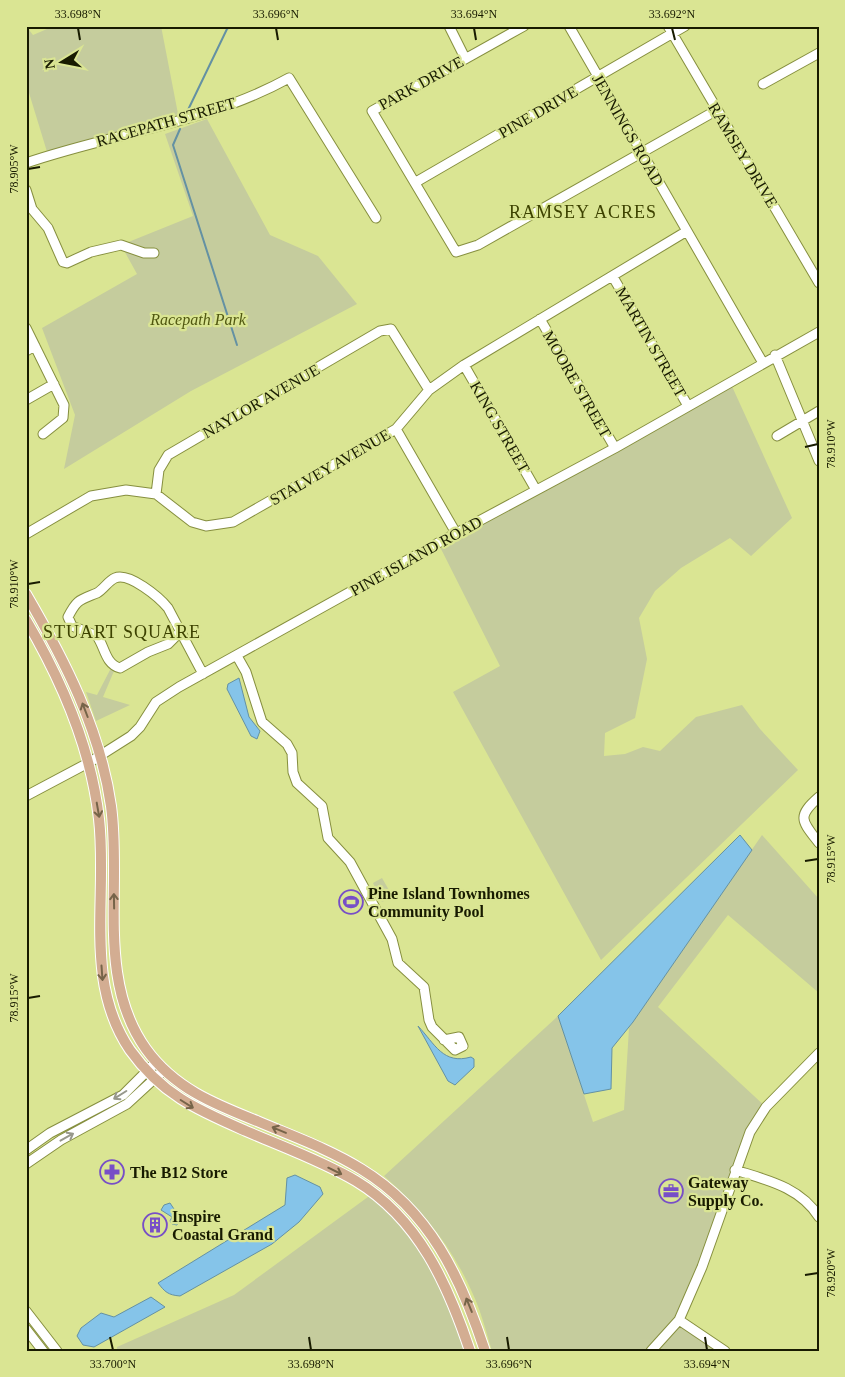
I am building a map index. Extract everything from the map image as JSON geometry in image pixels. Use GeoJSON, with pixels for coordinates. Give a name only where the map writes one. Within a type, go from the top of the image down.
{"type":"FeatureCollection","features":[{"type":"Feature","properties":{"kind":"main road"},"geometry":{"type":"LineString","coordinates":[[26,594],[62,656],[78,692],[100,756],[114,834],[115,966],[119,988],[132,1026],[160,1066],[177,1083],[210,1102],[321,1148],[362,1169],[409,1208],[440,1246],[458,1278],[485,1351]]}},
{"type":"Feature","properties":{"kind":"main road"},"geometry":{"type":"LineString","coordinates":[[27,622],[70,709],[90,762],[99,820],[103,982],[113,1018],[129,1048],[154,1080],[194,1109],[297,1153],[356,1182],[397,1214],[421,1243],[435,1264],[449,1293],[470,1351]]}},
{"type":"Feature","properties":{"kind":"main road"},"geometry":{"type":"LineString","coordinates":[[47,660],[54,661],[62,656]]}},
{"type":"Feature","properties":{"kind":"street"},"geometry":{"type":"LineString","coordinates":[[449,26],[465,58]]}},
{"type":"Feature","properties":{"kind":"street","name":"PARK DRIVE"},"geometry":{"type":"LineString","coordinates":[[416,182],[372,111],[524,26]]}},
{"type":"Feature","properties":{"kind":"street","name":"JENNINGS ROAD"},"geometry":{"type":"LineString","coordinates":[[569,26],[762,363]]}},
{"type":"Feature","properties":{"kind":"street","name":"PINE DRIVE"},"geometry":{"type":"LineString","coordinates":[[416,182],[598,78],[670,30],[685,26]]}},
{"type":"Feature","properties":{"kind":"street","name":"RAMSEY DRIVE"},"geometry":{"type":"LineString","coordinates":[[670,30],[819,283]]}},
{"type":"Feature","properties":{"kind":"street"},"geometry":{"type":"LineString","coordinates":[[763,84],[819,53]]}},
{"type":"Feature","properties":{"kind":"street","name":"RACEPATH STREET"},"geometry":{"type":"LineString","coordinates":[[26,163],[179,119],[204,114],[265,92],[289,78],[376,218]]}},
{"type":"Feature","properties":{"kind":"street"},"geometry":{"type":"LineString","coordinates":[[416,182],[456,252],[478,245],[717,110]]}},
{"type":"Feature","properties":{"kind":"street"},"geometry":{"type":"LineString","coordinates":[[26,190],[32,209],[48,228],[63,262],[67,263],[91,252],[121,245],[144,253],[154,254]]}},
{"type":"Feature","properties":{"kind":"street","name":"STALVEY AVENUE"},"geometry":{"type":"LineString","coordinates":[[156,494],[192,522],[206,526],[233,522],[396,429],[429,390],[464,364],[614,277],[687,231]]}},
{"type":"Feature","properties":{"kind":"street","name":"MARTIN STREET"},"geometry":{"type":"LineString","coordinates":[[614,277],[688,406]]}},
{"type":"Feature","properties":{"kind":"street","name":"MOORE STREET"},"geometry":{"type":"LineString","coordinates":[[540,319],[615,448]]}},
{"type":"Feature","properties":{"kind":"street"},"geometry":{"type":"LineString","coordinates":[[26,328],[64,405],[63,418],[42,434]]}},
{"type":"Feature","properties":{"kind":"street","name":"NAYLOR AVENUE"},"geometry":{"type":"LineString","coordinates":[[156,494],[159,470],[168,455],[380,331],[391,329],[429,390]]}},
{"type":"Feature","properties":{"kind":"street","name":"PINE ISLAND ROAD"},"geometry":{"type":"LineString","coordinates":[[26,796],[90,762],[131,736],[160,699],[456,533],[615,448],[775,355],[819,332]]}},
{"type":"Feature","properties":{"kind":"street"},"geometry":{"type":"LineString","coordinates":[[26,351],[36,346]]}},
{"type":"Feature","properties":{"kind":"street"},"geometry":{"type":"LineString","coordinates":[[775,355],[819,461]]}},
{"type":"Feature","properties":{"kind":"street","name":"KING STREET"},"geometry":{"type":"LineString","coordinates":[[464,364],[536,490]]}},
{"type":"Feature","properties":{"kind":"street"},"geometry":{"type":"LineString","coordinates":[[26,400],[54,384]]}},
{"type":"Feature","properties":{"kind":"street"},"geometry":{"type":"LineString","coordinates":[[777,436],[819,411]]}},
{"type":"Feature","properties":{"kind":"street"},"geometry":{"type":"LineString","coordinates":[[396,429],[456,533]]}},
{"type":"Feature","properties":{"kind":"street"},"geometry":{"type":"LineString","coordinates":[[26,534],[91,496],[126,490],[156,494]]}},
{"type":"Feature","properties":{"kind":"street"},"geometry":{"type":"LineString","coordinates":[[180,632],[168,644],[120,668],[113,666],[109,662],[97,636],[72,626],[68,617],[81,598],[96,593],[113,579],[121,576],[127,577],[160,599],[168,608],[203,674]]}},
{"type":"Feature","properties":{"kind":"street"},"geometry":{"type":"LineString","coordinates":[[237,656],[246,672],[262,722],[287,744],[292,753],[293,772],[297,783],[322,806],[328,838],[350,862],[392,939],[398,963],[424,987],[429,1020],[444,1040]]}},
{"type":"Feature","properties":{"kind":"street"},"geometry":{"type":"LineString","coordinates":[[819,797],[804,810],[803,817],[805,826],[819,843]]}},
{"type":"Feature","properties":{"kind":"street"},"geometry":{"type":"LineString","coordinates":[[651,1351],[679,1320],[702,1267],[750,1132],[766,1107],[819,1053]]}},
{"type":"Feature","properties":{"kind":"street"},"geometry":{"type":"LineString","coordinates":[[26,1150],[50,1133],[123,1094],[147,1071],[160,1066]]}},
{"type":"Feature","properties":{"kind":"street"},"geometry":{"type":"LineString","coordinates":[[26,1164],[61,1140],[126,1104],[154,1080],[160,1066]]}},
{"type":"Feature","properties":{"kind":"street"},"geometry":{"type":"LineString","coordinates":[[94,1109],[101,1118]]}},
{"type":"Feature","properties":{"kind":"street"},"geometry":{"type":"LineString","coordinates":[[735,1170],[791,1190],[804,1200],[819,1217]]}},
{"type":"Feature","properties":{"kind":"street"},"geometry":{"type":"LineString","coordinates":[[26,1311],[46,1349]]}},
{"type":"Feature","properties":{"kind":"street"},"geometry":{"type":"LineString","coordinates":[[679,1320],[725,1351]]}},
{"type":"Feature","properties":{"kind":"street"},"geometry":{"type":"LineString","coordinates":[[26,1329],[46,1349]]}},
{"type":"Feature","properties":{"kind":"green space"},"geometry":{"type":"Polygon","coordinates":[[[26,26],[33,35],[54,26],[161,26],[179,119],[48,155],[26,83],[26,26]]]}},
{"type":"Feature","properties":{"kind":"green space","name":"Racepath Park"},"geometry":{"type":"Polygon","coordinates":[[[207,119],[270,235],[318,256],[357,304],[191,391],[64,469],[75,415],[42,328],[137,274],[121,245],[193,216],[165,134],[207,119]]]}},
{"type":"Feature","properties":{"kind":"green space"},"geometry":{"type":"Polygon","coordinates":[[[730,382],[792,518],[751,556],[730,538],[681,568],[655,591],[639,618],[647,659],[635,718],[605,733],[604,756],[625,754],[643,747],[660,751],[696,717],[742,705],[760,729],[798,770],[601,960],[453,692],[500,666],[438,543],[730,382]]]}},
{"type":"Feature","properties":{"kind":"green space","name":"STUART SQUARE"},"geometry":{"type":"Polygon","coordinates":[[[110,670],[114,671],[103,697],[130,705],[96,721],[86,692],[97,695],[110,670]]]}},
{"type":"Feature","properties":{"kind":"green space"},"geometry":{"type":"Polygon","coordinates":[[[762,835],[819,899],[819,993],[728,915],[658,1007],[766,1107],[750,1132],[679,1320],[724,1351],[492,1351],[475,1299],[455,1259],[423,1215],[384,1176],[558,1016],[593,1122],[624,1110],[629,1028],[762,835]]]}},
{"type":"Feature","properties":{"kind":"green space"},"geometry":{"type":"Polygon","coordinates":[[[382,878],[393,897],[382,902],[373,883],[382,878]]]}},
{"type":"Feature","properties":{"kind":"green space"},"geometry":{"type":"Polygon","coordinates":[[[372,1194],[397,1214],[435,1265],[470,1351],[117,1351],[117,1347],[234,1295],[372,1194]]]}},
{"type":"Feature","properties":{"kind":"water"},"geometry":{"type":"Polygon","coordinates":[[[239,678],[249,717],[260,731],[257,739],[251,736],[227,689],[228,684],[239,678]]]}},
{"type":"Feature","properties":{"kind":"water"},"geometry":{"type":"Polygon","coordinates":[[[740,835],[752,850],[633,1022],[612,1048],[611,1089],[584,1094],[558,1016],[740,835]]]}},
{"type":"Feature","properties":{"kind":"water"},"geometry":{"type":"Polygon","coordinates":[[[418,1026],[435,1046],[446,1055],[453,1058],[471,1057],[474,1059],[474,1067],[455,1085],[448,1081],[418,1026]]]}},
{"type":"Feature","properties":{"kind":"water"},"geometry":{"type":"Polygon","coordinates":[[[295,1175],[320,1187],[323,1194],[299,1222],[272,1244],[180,1296],[170,1294],[160,1286],[158,1283],[285,1205],[287,1178],[295,1175]]]}},
{"type":"Feature","properties":{"kind":"water"},"geometry":{"type":"Polygon","coordinates":[[[170,1203],[180,1218],[177,1225],[172,1224],[170,1221],[172,1217],[161,1210],[164,1205],[170,1203]]]}},
{"type":"Feature","properties":{"kind":"water"},"geometry":{"type":"Polygon","coordinates":[[[151,1297],[165,1307],[94,1347],[83,1345],[77,1336],[81,1328],[101,1313],[114,1317],[151,1297]]]}},
{"type":"Feature","properties":{"kind":"waterway"},"geometry":{"type":"LineString","coordinates":[[187,112],[227,29],[231,26]]}},
{"type":"Feature","properties":{"kind":"waterway"},"geometry":{"type":"LineString","coordinates":[[180,129],[173,145],[237,345]]}},
{"type":"Feature","properties":{"kind":"place","name":"Pine Island Townhomes Community Pool"},"geometry":{"type":"Point","coordinates":[351,902]}},
{"type":"Feature","properties":{"kind":"place","name":"The B12 Store"},"geometry":{"type":"Point","coordinates":[112,1172]}},
{"type":"Feature","properties":{"kind":"place","name":"Gateway Supply Co."},"geometry":{"type":"Point","coordinates":[671,1191]}},
{"type":"Feature","properties":{"kind":"place","name":"Inspire Coastal Grand"},"geometry":{"type":"Point","coordinates":[155,1225]}},
{"type":"Feature","properties":{"kind":"district","name":"RAMSEY ACRES"},"geometry":{"type":"Point","coordinates":[583,212]}},
{"type":"Feature","properties":{"kind":"district","name":"STUART SQUARE"},"geometry":{"type":"Point","coordinates":[122,632]}}]}
